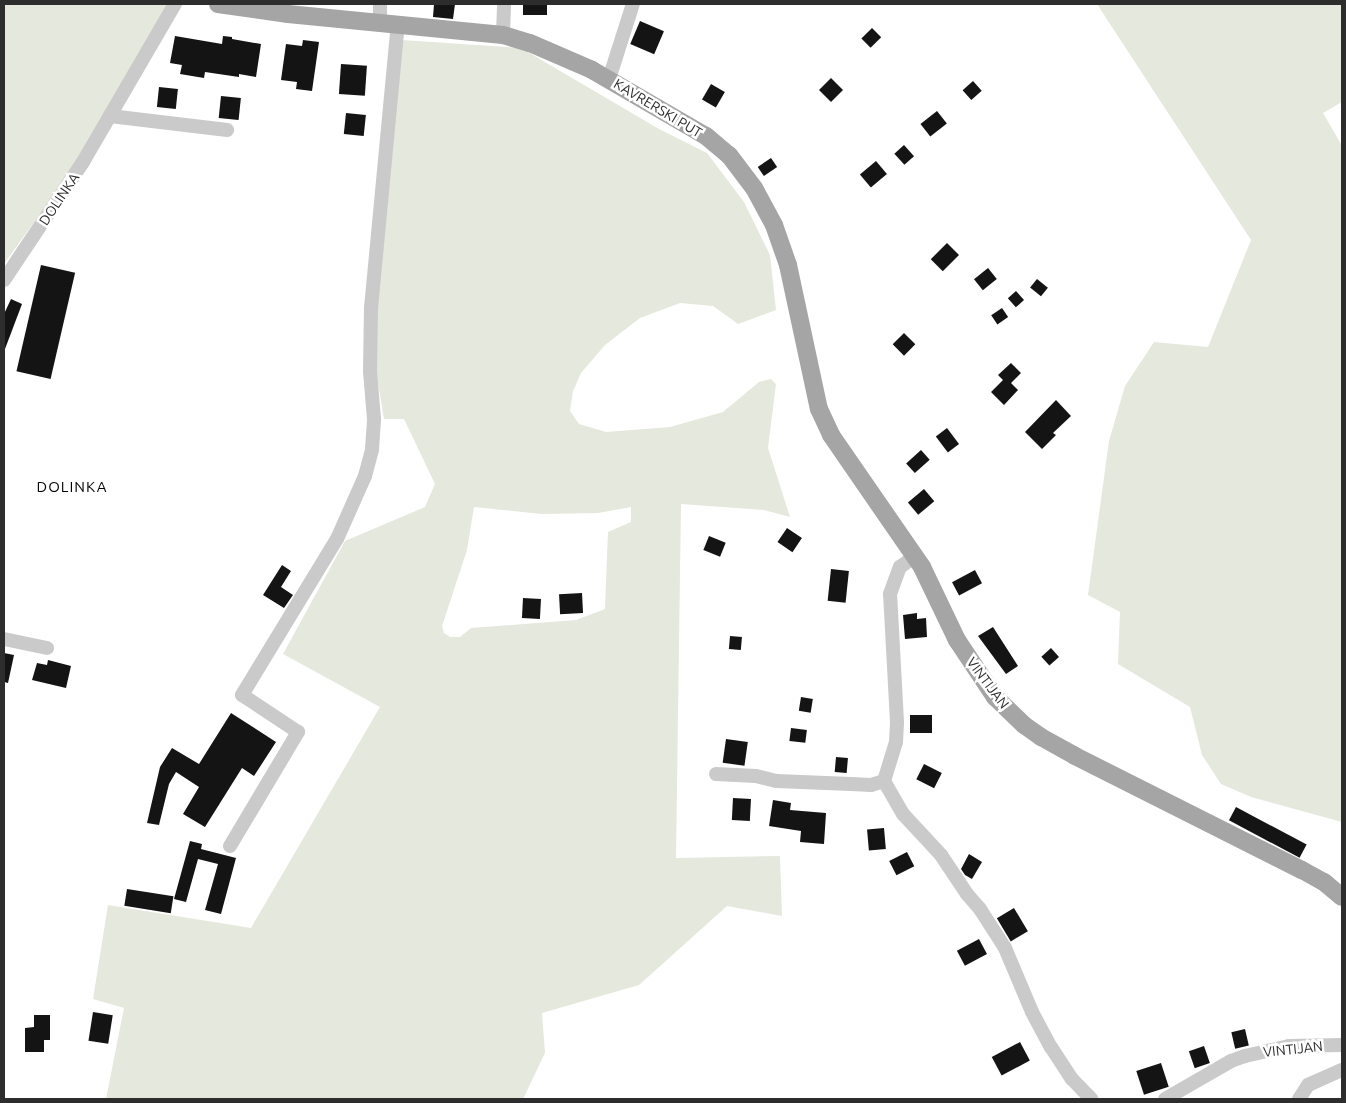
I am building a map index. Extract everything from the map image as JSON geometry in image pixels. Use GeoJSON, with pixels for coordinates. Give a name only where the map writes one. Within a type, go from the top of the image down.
{"type":"FeatureCollection","features":[{"type":"Feature","properties":{"kind":"main road","name":"KAVRERSKI PUT"},"geometry":{"type":"LineString","coordinates":[[218,4],[235,8],[503,35],[530,43],[609,79],[706,136],[729,155],[754,188],[774,225],[788,265],[806,346]]}},
{"type":"Feature","properties":{"kind":"main road","name":"VINTIJAN"},"geometry":{"type":"LineString","coordinates":[[806,346],[819,409],[831,435],[915,556],[962,648],[995,697],[1024,726],[1075,756],[1302,870],[1324,882],[1342,897]]}},
{"type":"Feature","properties":{"kind":"street","name":"DOLINKA"},"geometry":{"type":"LineString","coordinates":[[4,280],[60,200],[176,4]]}},
{"type":"Feature","properties":{"kind":"street"},"geometry":{"type":"LineString","coordinates":[[230,846],[298,732],[242,695],[337,539],[365,476],[372,449],[374,419],[370,371],[371,308],[389,24],[380,4]]}},
{"type":"Feature","properties":{"kind":"street"},"geometry":{"type":"LineString","coordinates":[[503,35],[504,4]]}},
{"type":"Feature","properties":{"kind":"street"},"geometry":{"type":"LineString","coordinates":[[609,79],[633,4]]}},
{"type":"Feature","properties":{"kind":"street"},"geometry":{"type":"LineString","coordinates":[[110,116],[227,130]]}},
{"type":"Feature","properties":{"kind":"street"},"geometry":{"type":"LineString","coordinates":[[915,556],[900,567],[890,594],[897,722],[896,742],[884,781],[904,814],[946,861],[1006,948],[1032,1012],[1051,1047],[1072,1079],[1091,1099]]}},
{"type":"Feature","properties":{"kind":"street"},"geometry":{"type":"LineString","coordinates":[[4,639],[47,648]]}},
{"type":"Feature","properties":{"kind":"street"},"geometry":{"type":"LineString","coordinates":[[716,774],[756,776],[776,781],[871,785],[884,781]]}},
{"type":"Feature","properties":{"kind":"street","name":"VINTIJAN"},"geometry":{"type":"LineString","coordinates":[[1166,1099],[1231,1061],[1245,1056],[1282,1047],[1342,1045]]}},
{"type":"Feature","properties":{"kind":"street"},"geometry":{"type":"LineString","coordinates":[[1299,1099],[1308,1085],[1342,1070]]}},
{"type":"Feature","properties":{"kind":"shaded area"},"geometry":{"type":"Polygon","coordinates":[[[4,4],[168,4],[72,169],[4,264],[4,4]]]}},
{"type":"Feature","properties":{"kind":"shaded area"},"geometry":{"type":"Polygon","coordinates":[[[1097,4],[1342,4],[1342,102],[1323,113],[1342,146],[1342,822],[1251,797],[1221,784],[1202,755],[1190,707],[1118,664],[1120,612],[1088,595],[1109,441],[1125,386],[1154,342],[1208,347],[1251,240],[1097,4]]]}},
{"type":"Feature","properties":{"kind":"shaded area"},"geometry":{"type":"Polygon","coordinates":[[[402,40],[521,48],[659,129],[707,153],[744,202],[770,255],[776,310],[738,324],[713,306],[680,303],[640,318],[605,345],[581,373],[573,391],[570,411],[579,424],[606,432],[670,427],[723,412],[759,382],[771,379],[776,384],[768,448],[790,517],[764,510],[681,504],[676,858],[780,856],[782,916],[727,906],[639,985],[542,1013],[545,1053],[523,1099],[106,1099],[124,1008],[93,999],[108,905],[251,928],[380,707],[283,654],[345,541],[425,507],[435,484],[404,419],[384,419],[373,354],[402,40]],[[474,507],[467,550],[442,626],[444,633],[450,637],[460,637],[471,628],[576,620],[605,609],[608,532],[631,522],[631,507],[598,513],[542,514],[474,507]]]}},
{"type":"Feature","properties":{"kind":"building"},"geometry":{"type":"Polygon","coordinates":[[[434,4],[455,4],[453,19],[433,17],[434,4]]]}},
{"type":"Feature","properties":{"kind":"building"},"geometry":{"type":"Polygon","coordinates":[[[523,4],[547,4],[547,15],[523,15],[523,4]]]}},
{"type":"Feature","properties":{"kind":"building"},"geometry":{"type":"Polygon","coordinates":[[[640,21],[664,31],[654,54],[630,44],[640,21]]]}},
{"type":"Feature","properties":{"kind":"building"},"geometry":{"type":"Polygon","coordinates":[[[872,28],[881,37],[871,48],[861,39],[872,28]]]}},
{"type":"Feature","properties":{"kind":"building"},"geometry":{"type":"Polygon","coordinates":[[[175,36],[222,44],[223,36],[261,44],[256,77],[239,74],[239,77],[205,72],[204,78],[180,74],[182,65],[170,63],[175,36]]]}},
{"type":"Feature","properties":{"kind":"building"},"geometry":{"type":"Polygon","coordinates":[[[303,40],[319,42],[312,91],[296,89],[297,82],[281,80],[286,44],[302,46],[303,40]]]}},
{"type":"Feature","properties":{"kind":"building"},"geometry":{"type":"Polygon","coordinates":[[[341,64],[367,66],[365,96],[339,94],[341,64]]]}},
{"type":"Feature","properties":{"kind":"building"},"geometry":{"type":"Polygon","coordinates":[[[831,78],[843,90],[831,102],[819,90],[831,78]]]}},
{"type":"Feature","properties":{"kind":"building"},"geometry":{"type":"Polygon","coordinates":[[[973,81],[982,91],[971,100],[963,90],[973,81]]]}},
{"type":"Feature","properties":{"kind":"building"},"geometry":{"type":"Polygon","coordinates":[[[711,84],[725,92],[716,108],[702,100],[711,84]]]}},
{"type":"Feature","properties":{"kind":"building"},"geometry":{"type":"Polygon","coordinates":[[[159,87],[178,89],[176,109],[157,107],[159,87]]]}},
{"type":"Feature","properties":{"kind":"building"},"geometry":{"type":"Polygon","coordinates":[[[221,96],[241,98],[239,120],[219,118],[221,96]]]}},
{"type":"Feature","properties":{"kind":"building"},"geometry":{"type":"Polygon","coordinates":[[[937,111],[947,124],[930,137],[920,124],[937,111]]]}},
{"type":"Feature","properties":{"kind":"building"},"geometry":{"type":"Polygon","coordinates":[[[346,113],[366,115],[364,136],[344,134],[346,113]]]}},
{"type":"Feature","properties":{"kind":"building"},"geometry":{"type":"Polygon","coordinates":[[[904,145],[914,156],[904,165],[894,154],[904,145]]]}},
{"type":"Feature","properties":{"kind":"building"},"geometry":{"type":"Polygon","coordinates":[[[771,158],[777,167],[764,176],[758,167],[771,158]]]}},
{"type":"Feature","properties":{"kind":"building"},"geometry":{"type":"Polygon","coordinates":[[[876,161],[887,174],[871,188],[860,174],[876,161]]]}},
{"type":"Feature","properties":{"kind":"building"},"geometry":{"type":"Polygon","coordinates":[[[947,243],[959,255],[943,271],[931,259],[947,243]]]}},
{"type":"Feature","properties":{"kind":"building"},"geometry":{"type":"Polygon","coordinates":[[[41,265],[75,273],[51,379],[16,371],[41,265]]]}},
{"type":"Feature","properties":{"kind":"building"},"geometry":{"type":"Polygon","coordinates":[[[988,268],[997,279],[983,290],[974,279],[988,268]]]}},
{"type":"Feature","properties":{"kind":"building"},"geometry":{"type":"Polygon","coordinates":[[[1037,279],[1048,288],[1041,296],[1030,288],[1037,279]]]}},
{"type":"Feature","properties":{"kind":"building"},"geometry":{"type":"Polygon","coordinates":[[[1016,291],[1024,300],[1016,307],[1008,298],[1016,291]]]}},
{"type":"Feature","properties":{"kind":"building"},"geometry":{"type":"Polygon","coordinates":[[[11,299],[22,304],[5,349],[4,314],[11,299]]]}},
{"type":"Feature","properties":{"kind":"building"},"geometry":{"type":"Polygon","coordinates":[[[1002,308],[1008,317],[997,324],[991,315],[1002,308]]]}},
{"type":"Feature","properties":{"kind":"building"},"geometry":{"type":"Polygon","coordinates":[[[904,333],[915,344],[904,356],[893,344],[904,333]]]}},
{"type":"Feature","properties":{"kind":"building"},"geometry":{"type":"Polygon","coordinates":[[[1011,363],[1021,373],[1011,383],[1018,390],[1004,405],[991,392],[1003,380],[998,375],[1011,363]]]}},
{"type":"Feature","properties":{"kind":"building"},"geometry":{"type":"Polygon","coordinates":[[[1056,400],[1071,416],[1053,433],[1056,435],[1042,449],[1025,432],[1056,400]]]}},
{"type":"Feature","properties":{"kind":"building"},"geometry":{"type":"Polygon","coordinates":[[[947,428],[959,444],[948,452],[936,436],[947,428]]]}},
{"type":"Feature","properties":{"kind":"building"},"geometry":{"type":"Polygon","coordinates":[[[921,450],[930,460],[915,473],[906,463],[921,450]]]}},
{"type":"Feature","properties":{"kind":"building"},"geometry":{"type":"Polygon","coordinates":[[[924,489],[934,501],[918,515],[908,502],[924,489]]]}},
{"type":"Feature","properties":{"kind":"building"},"geometry":{"type":"Polygon","coordinates":[[[787,528],[802,538],[792,552],[777,542],[787,528]]]}},
{"type":"Feature","properties":{"kind":"building"},"geometry":{"type":"Polygon","coordinates":[[[709,536],[726,543],[720,557],[703,550],[709,536]]]}},
{"type":"Feature","properties":{"kind":"building"},"geometry":{"type":"Polygon","coordinates":[[[282,565],[291,571],[281,587],[293,595],[284,608],[263,595],[282,565]]]}},
{"type":"Feature","properties":{"kind":"building"},"geometry":{"type":"Polygon","coordinates":[[[831,569],[849,571],[846,603],[828,601],[831,569]]]}},
{"type":"Feature","properties":{"kind":"building"},"geometry":{"type":"Polygon","coordinates":[[[975,570],[982,583],[959,595],[952,582],[975,570]]]}},
{"type":"Feature","properties":{"kind":"building"},"geometry":{"type":"Polygon","coordinates":[[[582,593],[583,613],[560,614],[559,594],[582,593]]]}},
{"type":"Feature","properties":{"kind":"building"},"geometry":{"type":"Polygon","coordinates":[[[523,598],[541,599],[540,619],[522,618],[523,598]]]}},
{"type":"Feature","properties":{"kind":"building"},"geometry":{"type":"Polygon","coordinates":[[[917,613],[917,619],[926,618],[927,637],[905,639],[903,615],[917,613]]]}},
{"type":"Feature","properties":{"kind":"building"},"geometry":{"type":"Polygon","coordinates":[[[993,627],[1018,666],[1006,674],[978,636],[993,627]]]}},
{"type":"Feature","properties":{"kind":"building"},"geometry":{"type":"Polygon","coordinates":[[[730,636],[742,637],[741,650],[729,649],[730,636]]]}},
{"type":"Feature","properties":{"kind":"building"},"geometry":{"type":"Polygon","coordinates":[[[1051,648],[1059,657],[1049,666],[1041,657],[1051,648]]]}},
{"type":"Feature","properties":{"kind":"building"},"geometry":{"type":"Polygon","coordinates":[[[4,653],[14,655],[8,683],[4,682],[4,653]]]}},
{"type":"Feature","properties":{"kind":"building"},"geometry":{"type":"Polygon","coordinates":[[[48,660],[71,666],[66,688],[32,680],[37,663],[47,665],[48,660]]]}},
{"type":"Feature","properties":{"kind":"building"},"geometry":{"type":"Polygon","coordinates":[[[801,697],[813,699],[811,713],[799,711],[801,697]]]}},
{"type":"Feature","properties":{"kind":"building"},"geometry":{"type":"Polygon","coordinates":[[[231,713],[276,742],[254,776],[242,768],[205,827],[183,814],[199,787],[176,772],[169,784],[159,825],[147,823],[160,767],[172,748],[199,764],[231,713]]]}},
{"type":"Feature","properties":{"kind":"building"},"geometry":{"type":"Polygon","coordinates":[[[910,715],[932,715],[932,733],[910,733],[910,715]]]}},
{"type":"Feature","properties":{"kind":"building"},"geometry":{"type":"Polygon","coordinates":[[[791,728],[807,730],[805,743],[789,741],[791,728]]]}},
{"type":"Feature","properties":{"kind":"building"},"geometry":{"type":"Polygon","coordinates":[[[726,739],[748,742],[744,766],[723,763],[726,739]]]}},
{"type":"Feature","properties":{"kind":"building"},"geometry":{"type":"Polygon","coordinates":[[[836,757],[848,758],[847,773],[835,772],[836,757]]]}},
{"type":"Feature","properties":{"kind":"building"},"geometry":{"type":"Polygon","coordinates":[[[924,764],[942,773],[934,788],[916,779],[924,764]]]}},
{"type":"Feature","properties":{"kind":"building"},"geometry":{"type":"Polygon","coordinates":[[[733,798],[751,799],[750,821],[732,820],[733,798]]]}},
{"type":"Feature","properties":{"kind":"building"},"geometry":{"type":"Polygon","coordinates":[[[773,800],[791,803],[790,810],[826,813],[824,844],[800,842],[801,831],[769,826],[773,800]]]}},
{"type":"Feature","properties":{"kind":"building"},"geometry":{"type":"Polygon","coordinates":[[[1236,807],[1307,845],[1300,858],[1229,820],[1236,807]]]}},
{"type":"Feature","properties":{"kind":"building"},"geometry":{"type":"Polygon","coordinates":[[[884,828],[886,849],[869,850],[867,829],[884,828]]]}},
{"type":"Feature","properties":{"kind":"building"},"geometry":{"type":"Polygon","coordinates":[[[190,841],[202,844],[201,849],[236,858],[221,914],[205,910],[218,864],[198,859],[186,902],[174,899],[190,841]]]}},
{"type":"Feature","properties":{"kind":"building"},"geometry":{"type":"Polygon","coordinates":[[[907,852],[914,866],[896,875],[889,861],[907,852]]]}},
{"type":"Feature","properties":{"kind":"building"},"geometry":{"type":"Polygon","coordinates":[[[969,854],[982,862],[972,879],[965,875],[961,869],[969,854]]]}},
{"type":"Feature","properties":{"kind":"building"},"geometry":{"type":"Polygon","coordinates":[[[127,889],[173,896],[171,913],[124,906],[127,889]]]}},
{"type":"Feature","properties":{"kind":"building"},"geometry":{"type":"Polygon","coordinates":[[[1014,908],[1028,931],[1011,941],[997,918],[1014,908]]]}},
{"type":"Feature","properties":{"kind":"building"},"geometry":{"type":"Polygon","coordinates":[[[979,939],[987,954],[965,966],[957,951],[979,939]]]}},
{"type":"Feature","properties":{"kind":"building"},"geometry":{"type":"Polygon","coordinates":[[[93,1012],[113,1015],[108,1044],[88,1041],[93,1012]]]}},
{"type":"Feature","properties":{"kind":"building"},"geometry":{"type":"Polygon","coordinates":[[[34,1015],[50,1015],[50,1040],[44,1040],[44,1052],[25,1052],[25,1028],[34,1027],[34,1015]]]}},
{"type":"Feature","properties":{"kind":"building"},"geometry":{"type":"Polygon","coordinates":[[[1245,1029],[1249,1046],[1235,1049],[1231,1032],[1245,1029]]]}},
{"type":"Feature","properties":{"kind":"building"},"geometry":{"type":"Polygon","coordinates":[[[1020,1042],[1030,1061],[1002,1076],[992,1057],[1020,1042]]]}},
{"type":"Feature","properties":{"kind":"building"},"geometry":{"type":"Polygon","coordinates":[[[1204,1046],[1210,1063],[1195,1068],[1189,1051],[1204,1046]]]}},
{"type":"Feature","properties":{"kind":"building"},"geometry":{"type":"Polygon","coordinates":[[[1161,1063],[1169,1087],[1144,1095],[1136,1071],[1161,1063]]]}},
{"type":"Feature","properties":{"kind":"district","name":"DOLINKA"},"geometry":{"type":"Point","coordinates":[72,487]}}]}
